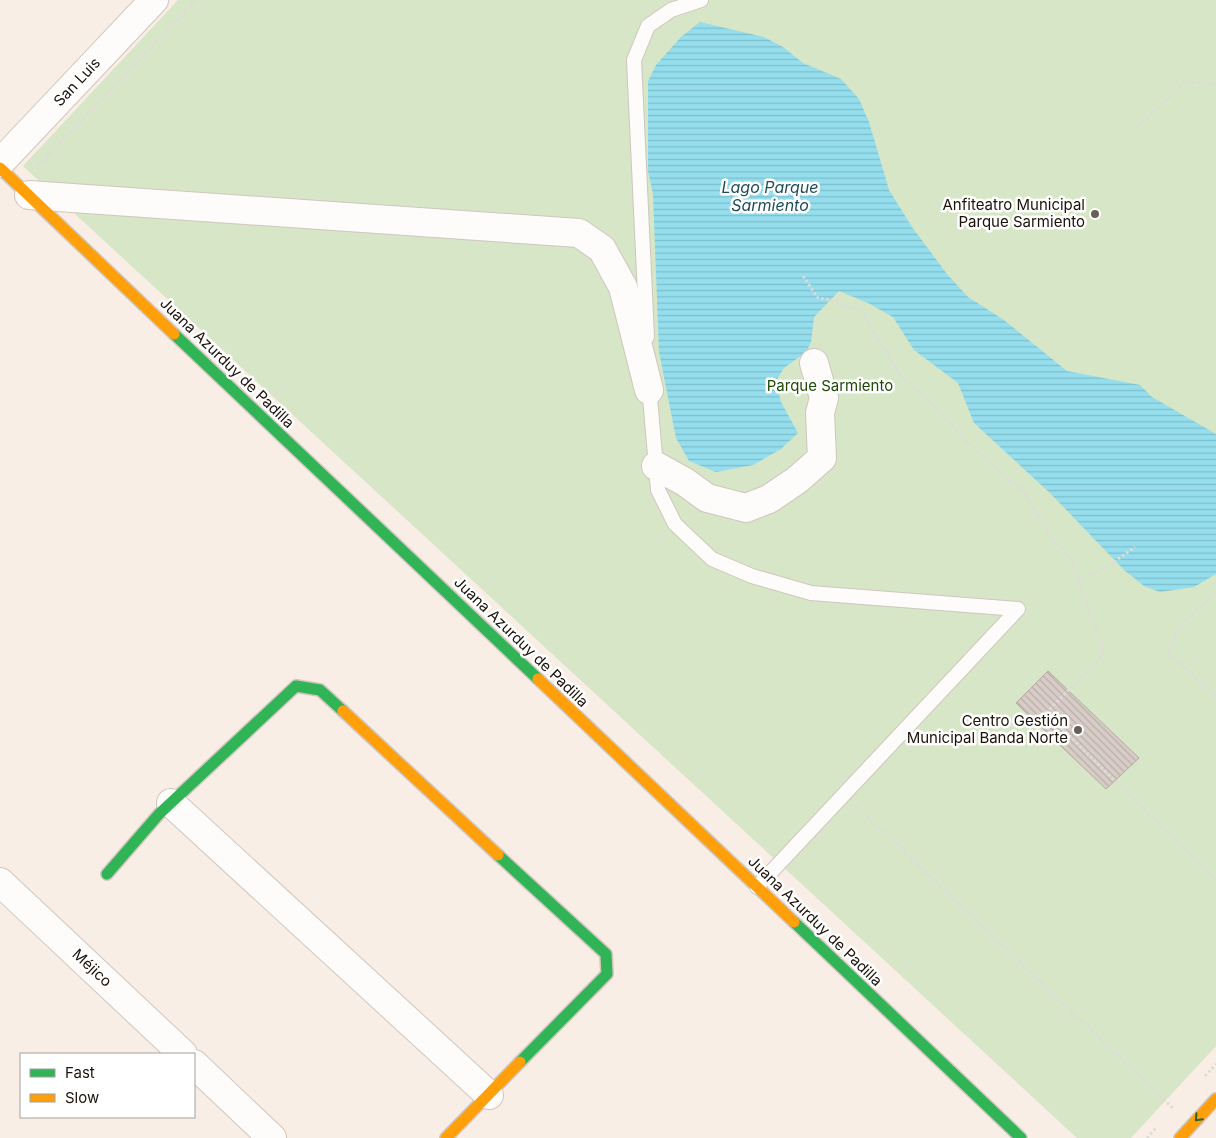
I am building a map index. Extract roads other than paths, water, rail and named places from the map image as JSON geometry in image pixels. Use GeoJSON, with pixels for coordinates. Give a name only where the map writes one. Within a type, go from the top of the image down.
{"type":"FeatureCollection","features":[{"type":"Feature","properties":{"kind":"street","name":"San Luis"},"geometry":{"type":"LineString","coordinates":[[0,163],[154,0]]}},
{"type":"Feature","properties":{"kind":"street","name":"Juana Azurduy de Padilla"},"geometry":{"type":"LineString","coordinates":[[0,168],[1022,1138]]}},
{"type":"Feature","properties":{"kind":"street"},"geometry":{"type":"LineString","coordinates":[[29,195],[580,233],[602,249],[623,288],[649,390]]}},
{"type":"Feature","properties":{"kind":"street"},"geometry":{"type":"LineString","coordinates":[[656,466],[685,482],[706,498],[746,508],[769,498],[797,480],[822,458],[820,413],[824,398],[814,363]]}},
{"type":"Feature","properties":{"kind":"street"},"geometry":{"type":"LineString","coordinates":[[107,874],[171,802],[296,686],[320,690],[606,954],[606,974],[446,1138]]}},
{"type":"Feature","properties":{"kind":"street"},"geometry":{"type":"LineString","coordinates":[[171,802],[489,1095]]}},
{"type":"Feature","properties":{"kind":"street","name":"Méjico"},"geometry":{"type":"LineString","coordinates":[[4,892],[182,1053]]}},
{"type":"Feature","properties":{"kind":"street"},"geometry":{"type":"LineString","coordinates":[[195,1065],[272,1138]]}},
{"type":"Feature","properties":{"kind":"street"},"geometry":{"type":"LineString","coordinates":[[1180,1138],[1216,1099]]}},
{"type":"Feature","properties":{"kind":"lane"},"geometry":{"type":"LineString","coordinates":[[701,0],[671,10],[648,26],[634,60],[649,390],[658,490],[675,524],[712,559],[752,576],[811,593],[1018,609],[757,887]]}},
{"type":"Feature","properties":{"kind":"water","name":"Lago Parque Sarmiento"},"geometry":{"type":"Polygon","coordinates":[[[700,22],[764,37],[783,47],[803,63],[841,79],[859,99],[869,122],[889,190],[912,227],[947,274],[968,297],[1004,320],[1067,371],[1140,385],[1152,397],[1216,434],[1216,574],[1194,587],[1160,592],[1144,586],[1124,570],[1051,494],[974,423],[958,383],[914,350],[893,317],[868,303],[839,291],[814,317],[811,342],[806,352],[784,368],[776,381],[781,402],[798,433],[781,449],[753,465],[716,472],[689,461],[676,438],[659,352],[653,194],[648,171],[648,81],[656,65],[681,37],[700,22]]]}},
{"type":"Feature","properties":{"kind":"place","name":"Anfiteatro Municipal Parque Sarmiento"},"geometry":{"type":"Point","coordinates":[1095,214]}},
{"type":"Feature","properties":{"kind":"place","name":"Centro Gestión Municipal Banda Norte"},"geometry":{"type":"Point","coordinates":[1078,730]}},
{"type":"Feature","properties":{"kind":"park label","name":"Parque Sarmiento"},"geometry":{"type":"Point","coordinates":[830,386]}}]}
